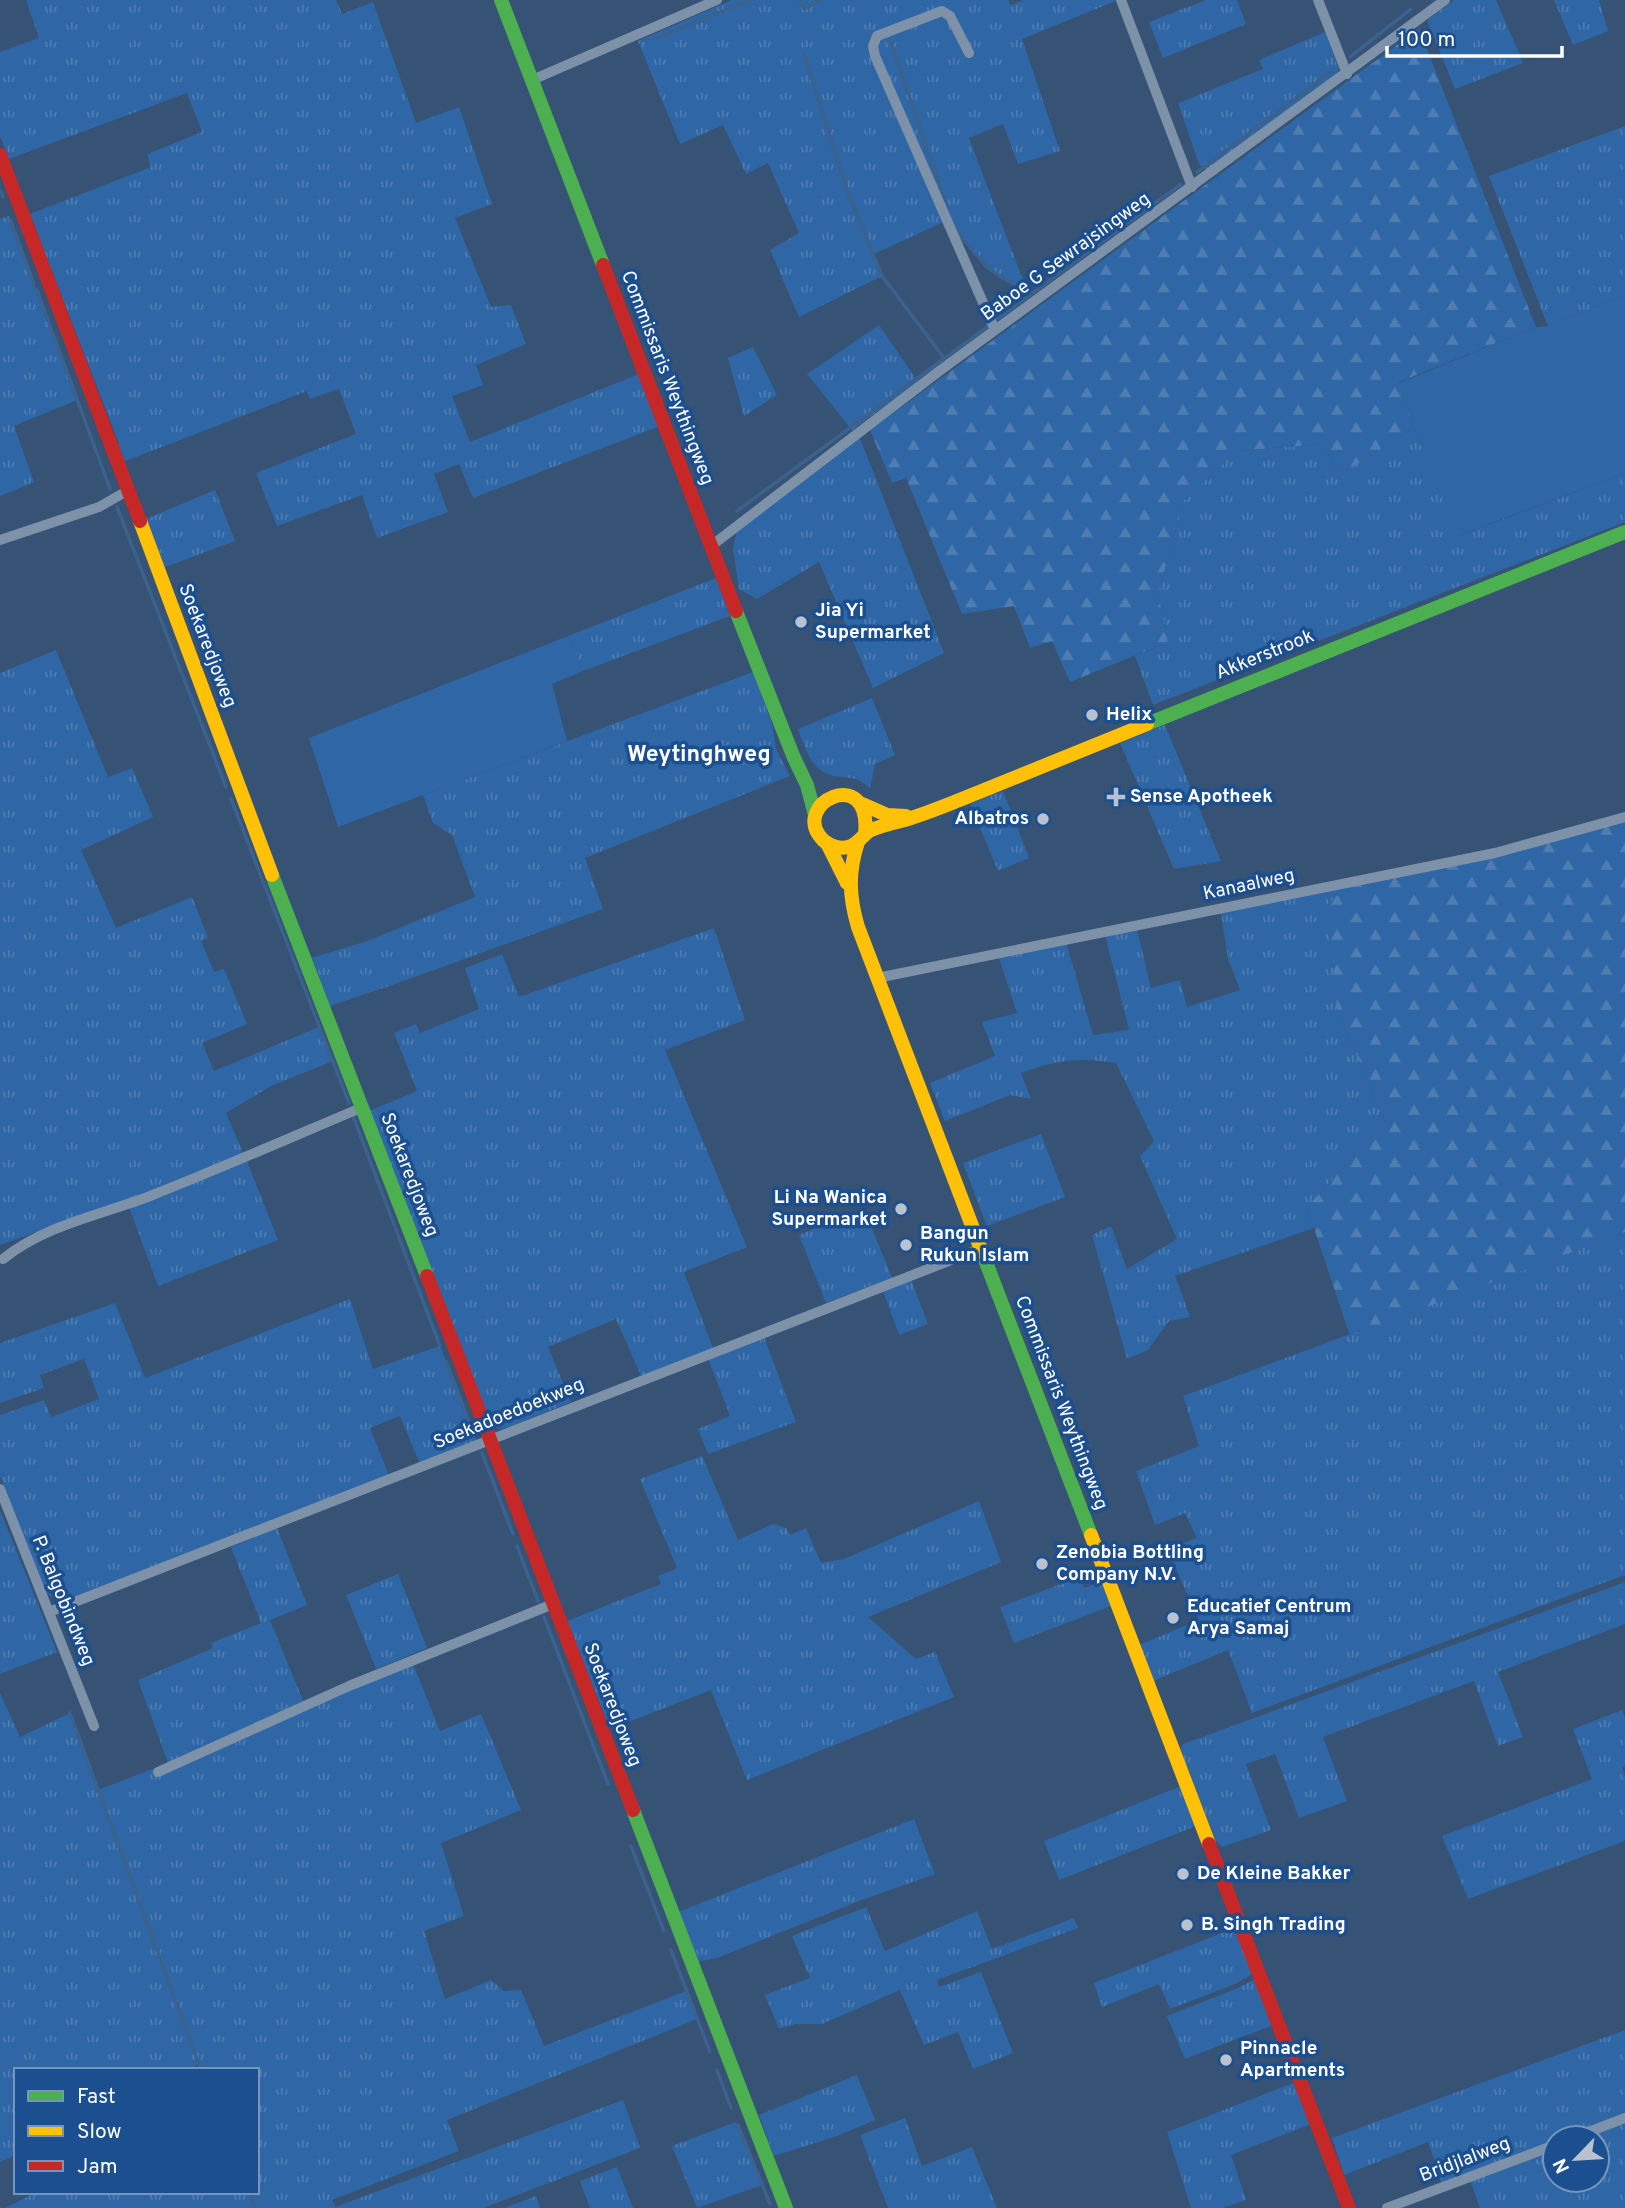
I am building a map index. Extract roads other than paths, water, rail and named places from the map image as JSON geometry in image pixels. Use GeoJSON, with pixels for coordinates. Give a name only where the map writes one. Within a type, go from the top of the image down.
{"type":"FeatureCollection","features":[{"type":"Feature","properties":{"kind":"street","name":"Commissaris Weythingweg"},"geometry":{"type":"LineString","coordinates":[[501,0],[711,546],[807,785],[815,816]]}},
{"type":"Feature","properties":{"kind":"street"},"geometry":{"type":"LineString","coordinates":[[532,80],[717,0]]}},
{"type":"Feature","properties":{"kind":"street"},"geometry":{"type":"LineString","coordinates":[[1121,0],[1192,187]]}},
{"type":"Feature","properties":{"kind":"street"},"geometry":{"type":"LineString","coordinates":[[1318,0],[1347,74]]}},
{"type":"Feature","properties":{"kind":"street","name":"Baboe G Sewrajsingweg"},"geometry":{"type":"LineString","coordinates":[[711,546],[995,330],[1445,0]]}},
{"type":"Feature","properties":{"kind":"street"},"geometry":{"type":"LineString","coordinates":[[970,53],[950,16],[942,11],[877,36],[873,46],[875,57],[995,330]]}},
{"type":"Feature","properties":{"kind":"street","name":"Soekaredjoweg"},"geometry":{"type":"LineString","coordinates":[[0,155],[261,846],[786,2208]]}},
{"type":"Feature","properties":{"kind":"street"},"geometry":{"type":"LineString","coordinates":[[0,540],[99,507],[127,491]]}},
{"type":"Feature","properties":{"kind":"street","name":"Akkerstrook"},"geometry":{"type":"LineString","coordinates":[[861,838],[1625,532]]}},
{"type":"Feature","properties":{"kind":"street"},"geometry":{"type":"LineString","coordinates":[[799,769],[816,786],[853,796],[862,804],[887,815],[921,815]]}},
{"type":"Feature","properties":{"kind":"street"},"geometry":{"type":"LineString","coordinates":[[838,794],[823,801],[815,816],[817,832],[827,843],[838,847],[848,846],[861,838],[868,815],[862,804]]}},
{"type":"Feature","properties":{"kind":"street","name":"Kanaalweg"},"geometry":{"type":"LineString","coordinates":[[877,978],[1495,853],[1625,817]]}},
{"type":"Feature","properties":{"kind":"street","name":"Commissaris Weythingweg"},"geometry":{"type":"LineString","coordinates":[[861,838],[852,855],[848,883],[849,900],[1349,2208]]}},
{"type":"Feature","properties":{"kind":"street","name":"Commissaris Weythingweg"},"geometry":{"type":"LineString","coordinates":[[827,843],[848,883]]}},
{"type":"Feature","properties":{"kind":"street"},"geometry":{"type":"LineString","coordinates":[[3,1259],[21,1245],[39,1236],[149,1196],[363,1107]]}},
{"type":"Feature","properties":{"kind":"street","name":"Soekadoedoekweg"},"geometry":{"type":"LineString","coordinates":[[49,1612],[982,1248]]}},
{"type":"Feature","properties":{"kind":"street","name":"P. Balgobindweg"},"geometry":{"type":"LineString","coordinates":[[0,1489],[94,1726]]}},
{"type":"Feature","properties":{"kind":"street"},"geometry":{"type":"LineString","coordinates":[[158,1772],[349,1686],[553,1604]]}},
{"type":"Feature","properties":{"kind":"street","name":"Bridjlalweg"},"geometry":{"type":"LineString","coordinates":[[1387,2208],[1541,2150]]}},
{"type":"Feature","properties":{"kind":"waterway"},"geometry":{"type":"LineString","coordinates":[[655,39],[750,0]]}},
{"type":"Feature","properties":{"kind":"waterway"},"geometry":{"type":"LineString","coordinates":[[800,0],[804,9],[819,0]]}},
{"type":"Feature","properties":{"kind":"waterway"},"geometry":{"type":"LineString","coordinates":[[1350,57],[1411,9]]}},
{"type":"Feature","properties":{"kind":"waterway"},"geometry":{"type":"LineString","coordinates":[[890,40],[948,210]]}},
{"type":"Feature","properties":{"kind":"waterway"},"geometry":{"type":"LineString","coordinates":[[804,54],[847,190],[882,276],[944,358]]}},
{"type":"Feature","properties":{"kind":"waterway"},"geometry":{"type":"LineString","coordinates":[[1197,172],[1335,69]]}},
{"type":"Feature","properties":{"kind":"waterway"},"geometry":{"type":"LineString","coordinates":[[996,320],[1181,184]]}},
{"type":"Feature","properties":{"kind":"waterway"},"geometry":{"type":"LineString","coordinates":[[0,190],[3,197]]}},
{"type":"Feature","properties":{"kind":"waterway"},"geometry":{"type":"LineString","coordinates":[[10,219],[34,284]]}},
{"type":"Feature","properties":{"kind":"waterway"},"geometry":{"type":"LineString","coordinates":[[956,230],[989,268],[1032,293]]}},
{"type":"Feature","properties":{"kind":"waterway"},"geometry":{"type":"LineString","coordinates":[[37,290],[110,489]]}},
{"type":"Feature","properties":{"kind":"waterway"},"geometry":{"type":"LineString","coordinates":[[737,511],[987,327]]}},
{"type":"Feature","properties":{"kind":"waterway"},"geometry":{"type":"LineString","coordinates":[[117,507],[226,787]]}},
{"type":"Feature","properties":{"kind":"waterway"},"geometry":{"type":"LineString","coordinates":[[231,799],[349,1103]]}},
{"type":"Feature","properties":{"kind":"waterway"},"geometry":{"type":"LineString","coordinates":[[353,1116],[440,1346]]}},
{"type":"Feature","properties":{"kind":"waterway"},"geometry":{"type":"LineString","coordinates":[[446,1361],[473,1432]]}},
{"type":"Feature","properties":{"kind":"waterway"},"geometry":{"type":"LineString","coordinates":[[482,1453],[513,1534]]}},
{"type":"Feature","properties":{"kind":"waterway"},"geometry":{"type":"LineString","coordinates":[[517,1546],[538,1601]]}},
{"type":"Feature","properties":{"kind":"waterway"},"geometry":{"type":"LineString","coordinates":[[544,1617],[608,1784]]}},
{"type":"Feature","properties":{"kind":"waterway"},"geometry":{"type":"LineString","coordinates":[[70,1713],[200,2068]]}},
{"type":"Feature","properties":{"kind":"waterway"},"geometry":{"type":"LineString","coordinates":[[631,1846],[664,1931]]}},
{"type":"Feature","properties":{"kind":"waterway"},"geometry":{"type":"LineString","coordinates":[[671,1950],[710,2052]]}},
{"type":"Feature","properties":{"kind":"waterway"},"geometry":{"type":"LineString","coordinates":[[717,2070],[731,2108]]}},
{"type":"Feature","properties":{"kind":"waterway"},"geometry":{"type":"LineString","coordinates":[[738,2125],[770,2204]]}},
{"type":"Feature","properties":{"kind":"waterway"},"geometry":{"type":"LineString","coordinates":[[250,2194],[255,2208]]}},
{"type":"Feature","properties":{"kind":"place","name":"Jia Yi Supermarket"},"geometry":{"type":"Point","coordinates":[801,622]}},
{"type":"Feature","properties":{"kind":"place","name":"Helix"},"geometry":{"type":"Point","coordinates":[1092,715]}},
{"type":"Feature","properties":{"kind":"place","name":"Sense Apotheek"},"geometry":{"type":"Point","coordinates":[1116,797]}},
{"type":"Feature","properties":{"kind":"place","name":"Albatros"},"geometry":{"type":"Point","coordinates":[1043,819]}},
{"type":"Feature","properties":{"kind":"place","name":"Li Na Wanica Supermarket"},"geometry":{"type":"Point","coordinates":[901,1209]}},
{"type":"Feature","properties":{"kind":"place","name":"Bangun Rukun Islam"},"geometry":{"type":"Point","coordinates":[906,1245]}},
{"type":"Feature","properties":{"kind":"place","name":"Zenobia Bottling Company N.V."},"geometry":{"type":"Point","coordinates":[1042,1564]}},
{"type":"Feature","properties":{"kind":"place","name":"Educatief Centrum Arya Samaj"},"geometry":{"type":"Point","coordinates":[1173,1618]}},
{"type":"Feature","properties":{"kind":"place","name":"De Kleine Bakker"},"geometry":{"type":"Point","coordinates":[1183,1874]}},
{"type":"Feature","properties":{"kind":"place","name":"B. Singh Trading"},"geometry":{"type":"Point","coordinates":[1187,1925]}},
{"type":"Feature","properties":{"kind":"place","name":"Pinnacle Apartments"},"geometry":{"type":"Point","coordinates":[1226,2060]}},
{"type":"Feature","properties":{"kind":"district","name":"Weytinghweg"},"geometry":{"type":"Point","coordinates":[699,755]}}]}
